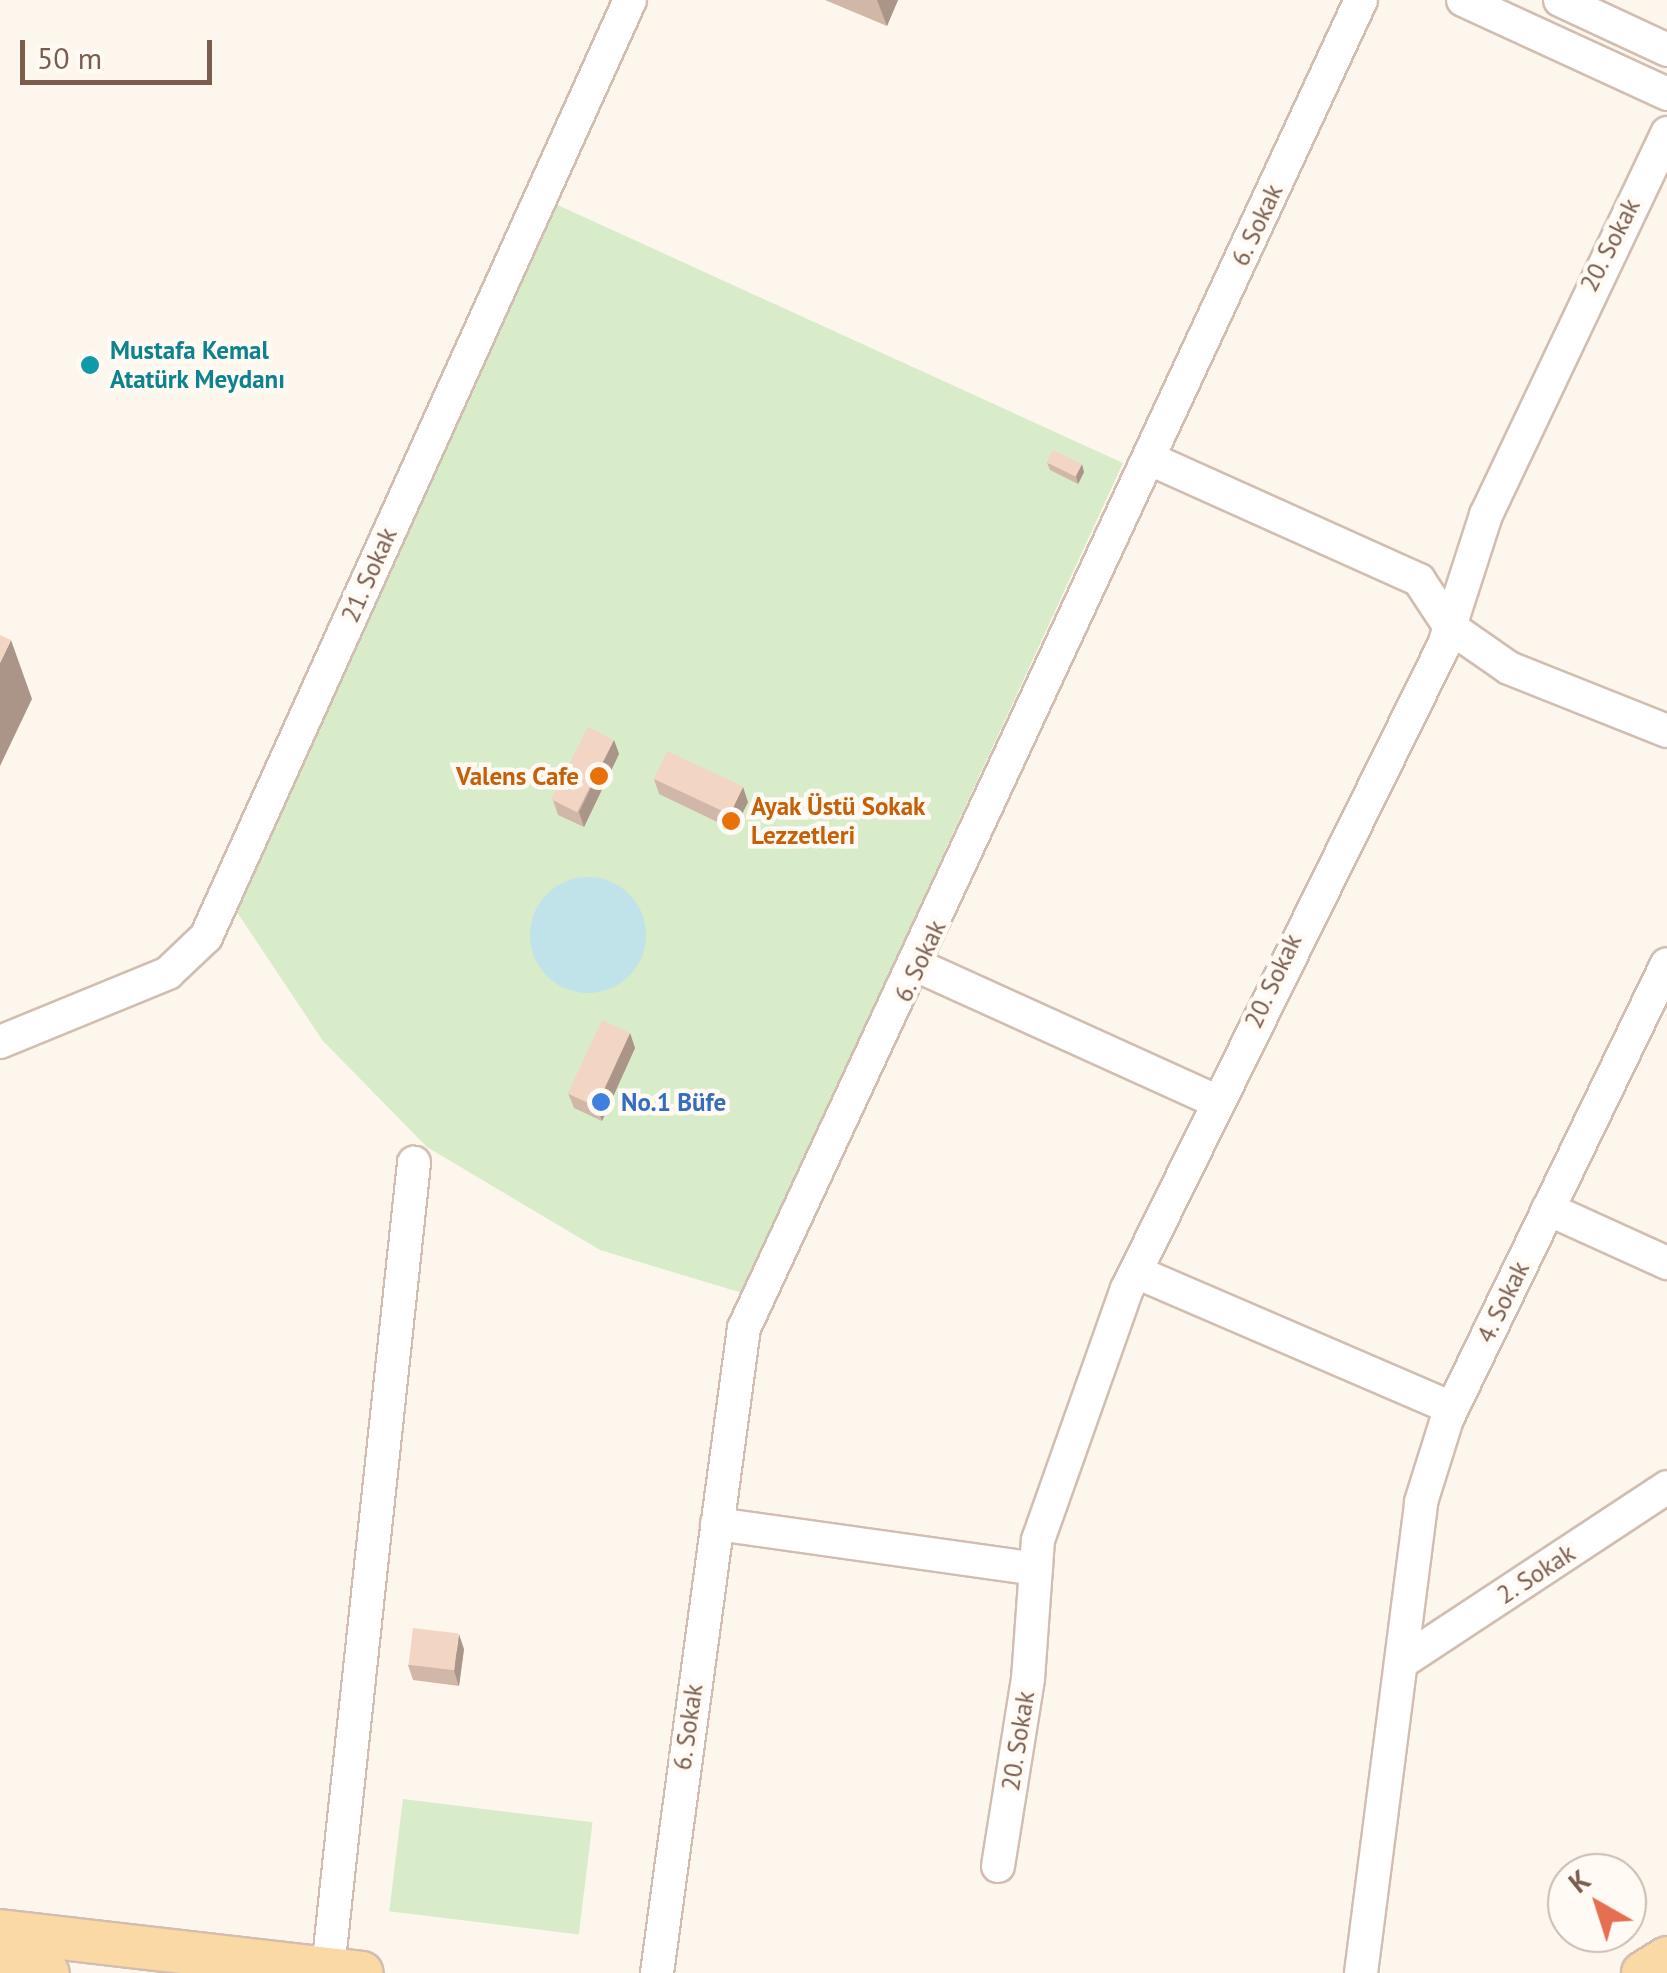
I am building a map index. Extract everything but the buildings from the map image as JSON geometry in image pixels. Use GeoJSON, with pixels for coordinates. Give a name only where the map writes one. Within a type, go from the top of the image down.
{"type":"FeatureCollection","features":[{"type":"Feature","properties":{"kind":"main road"},"geometry":{"type":"LineString","coordinates":[[0,1931],[345,1971]]}},
{"type":"Feature","properties":{"kind":"main road"},"geometry":{"type":"LineString","coordinates":[[1644,1973],[1667,1958]]}},
{"type":"Feature","properties":{"kind":"main road"},"geometry":{"type":"LineString","coordinates":[[0,1968],[48,1973]]}},
{"type":"Feature","properties":{"kind":"street","name":"21. Sokak"},"geometry":{"type":"LineString","coordinates":[[0,1042],[168,973],[206,937],[630,0]]}},
{"type":"Feature","properties":{"kind":"street","name":"6. Sokak"},"geometry":{"type":"LineString","coordinates":[[657,1973],[744,1328],[918,966],[1361,0]]}},
{"type":"Feature","properties":{"kind":"street"},"geometry":{"type":"LineString","coordinates":[[1463,0],[1667,94]]}},
{"type":"Feature","properties":{"kind":"street"},"geometry":{"type":"LineString","coordinates":[[1560,0],[1667,50]]}},
{"type":"Feature","properties":{"kind":"street","name":"20. Sokak"},"geometry":{"type":"LineString","coordinates":[[998,1866],[1038,1540],[1136,1272],[1450,627],[1486,515],[1667,133]]}},
{"type":"Feature","properties":{"kind":"street"},"geometry":{"type":"LineString","coordinates":[[1150,459],[1419,580],[1450,627],[1508,668],[1667,732]]}},
{"type":"Feature","properties":{"kind":"street","name":"4. Sokak"},"geometry":{"type":"LineString","coordinates":[[1361,1973],[1389,1711],[1404,1660],[1408,1566],[1452,1408],[1667,964]]}},
{"type":"Feature","properties":{"kind":"street"},"geometry":{"type":"LineString","coordinates":[[918,966],[1216,1101]]}},
{"type":"Feature","properties":{"kind":"street"},"geometry":{"type":"LineString","coordinates":[[345,1971],[414,1162]]}},
{"type":"Feature","properties":{"kind":"street"},"geometry":{"type":"LineString","coordinates":[[1548,1209],[1667,1263]]}},
{"type":"Feature","properties":{"kind":"street"},"geometry":{"type":"LineString","coordinates":[[1136,1272],[1452,1408]]}},
{"type":"Feature","properties":{"kind":"street","name":"2. Sokak"},"geometry":{"type":"LineString","coordinates":[[1404,1660],[1667,1487]]}},
{"type":"Feature","properties":{"kind":"street"},"geometry":{"type":"LineString","coordinates":[[716,1524],[1036,1569]]}},
{"type":"Feature","properties":{"kind":"green space"},"geometry":{"type":"Polygon","coordinates":[[[551,202],[1123,463],[742,1293],[600,1250],[427,1147],[323,1041],[233,906],[551,202]]]}},
{"type":"Feature","properties":{"kind":"green space"},"geometry":{"type":"Polygon","coordinates":[[[403,1799],[593,1822],[579,1934],[389,1911],[403,1799]]]}},
{"type":"Feature","properties":{"kind":"water"},"geometry":{"type":"Polygon","coordinates":[[[588,877],[610,882],[629,894],[641,913],[646,935],[641,957],[629,976],[610,988],[588,993],[566,988],[547,976],[535,957],[530,935],[535,913],[547,894],[566,882],[588,877]]]}},
{"type":"Feature","properties":{"kind":"place","name":"Mustafa Kemal Atatürk Meydanı"},"geometry":{"type":"Point","coordinates":[90,365]}},
{"type":"Feature","properties":{"kind":"place","name":"Valens Cafe"},"geometry":{"type":"Point","coordinates":[599,776]}},
{"type":"Feature","properties":{"kind":"place","name":"Ayak Üstü Sokak Lezzetleri"},"geometry":{"type":"Point","coordinates":[731,821]}},
{"type":"Feature","properties":{"kind":"place","name":"No.1 Büfe"},"geometry":{"type":"Point","coordinates":[601,1102]}}]}
